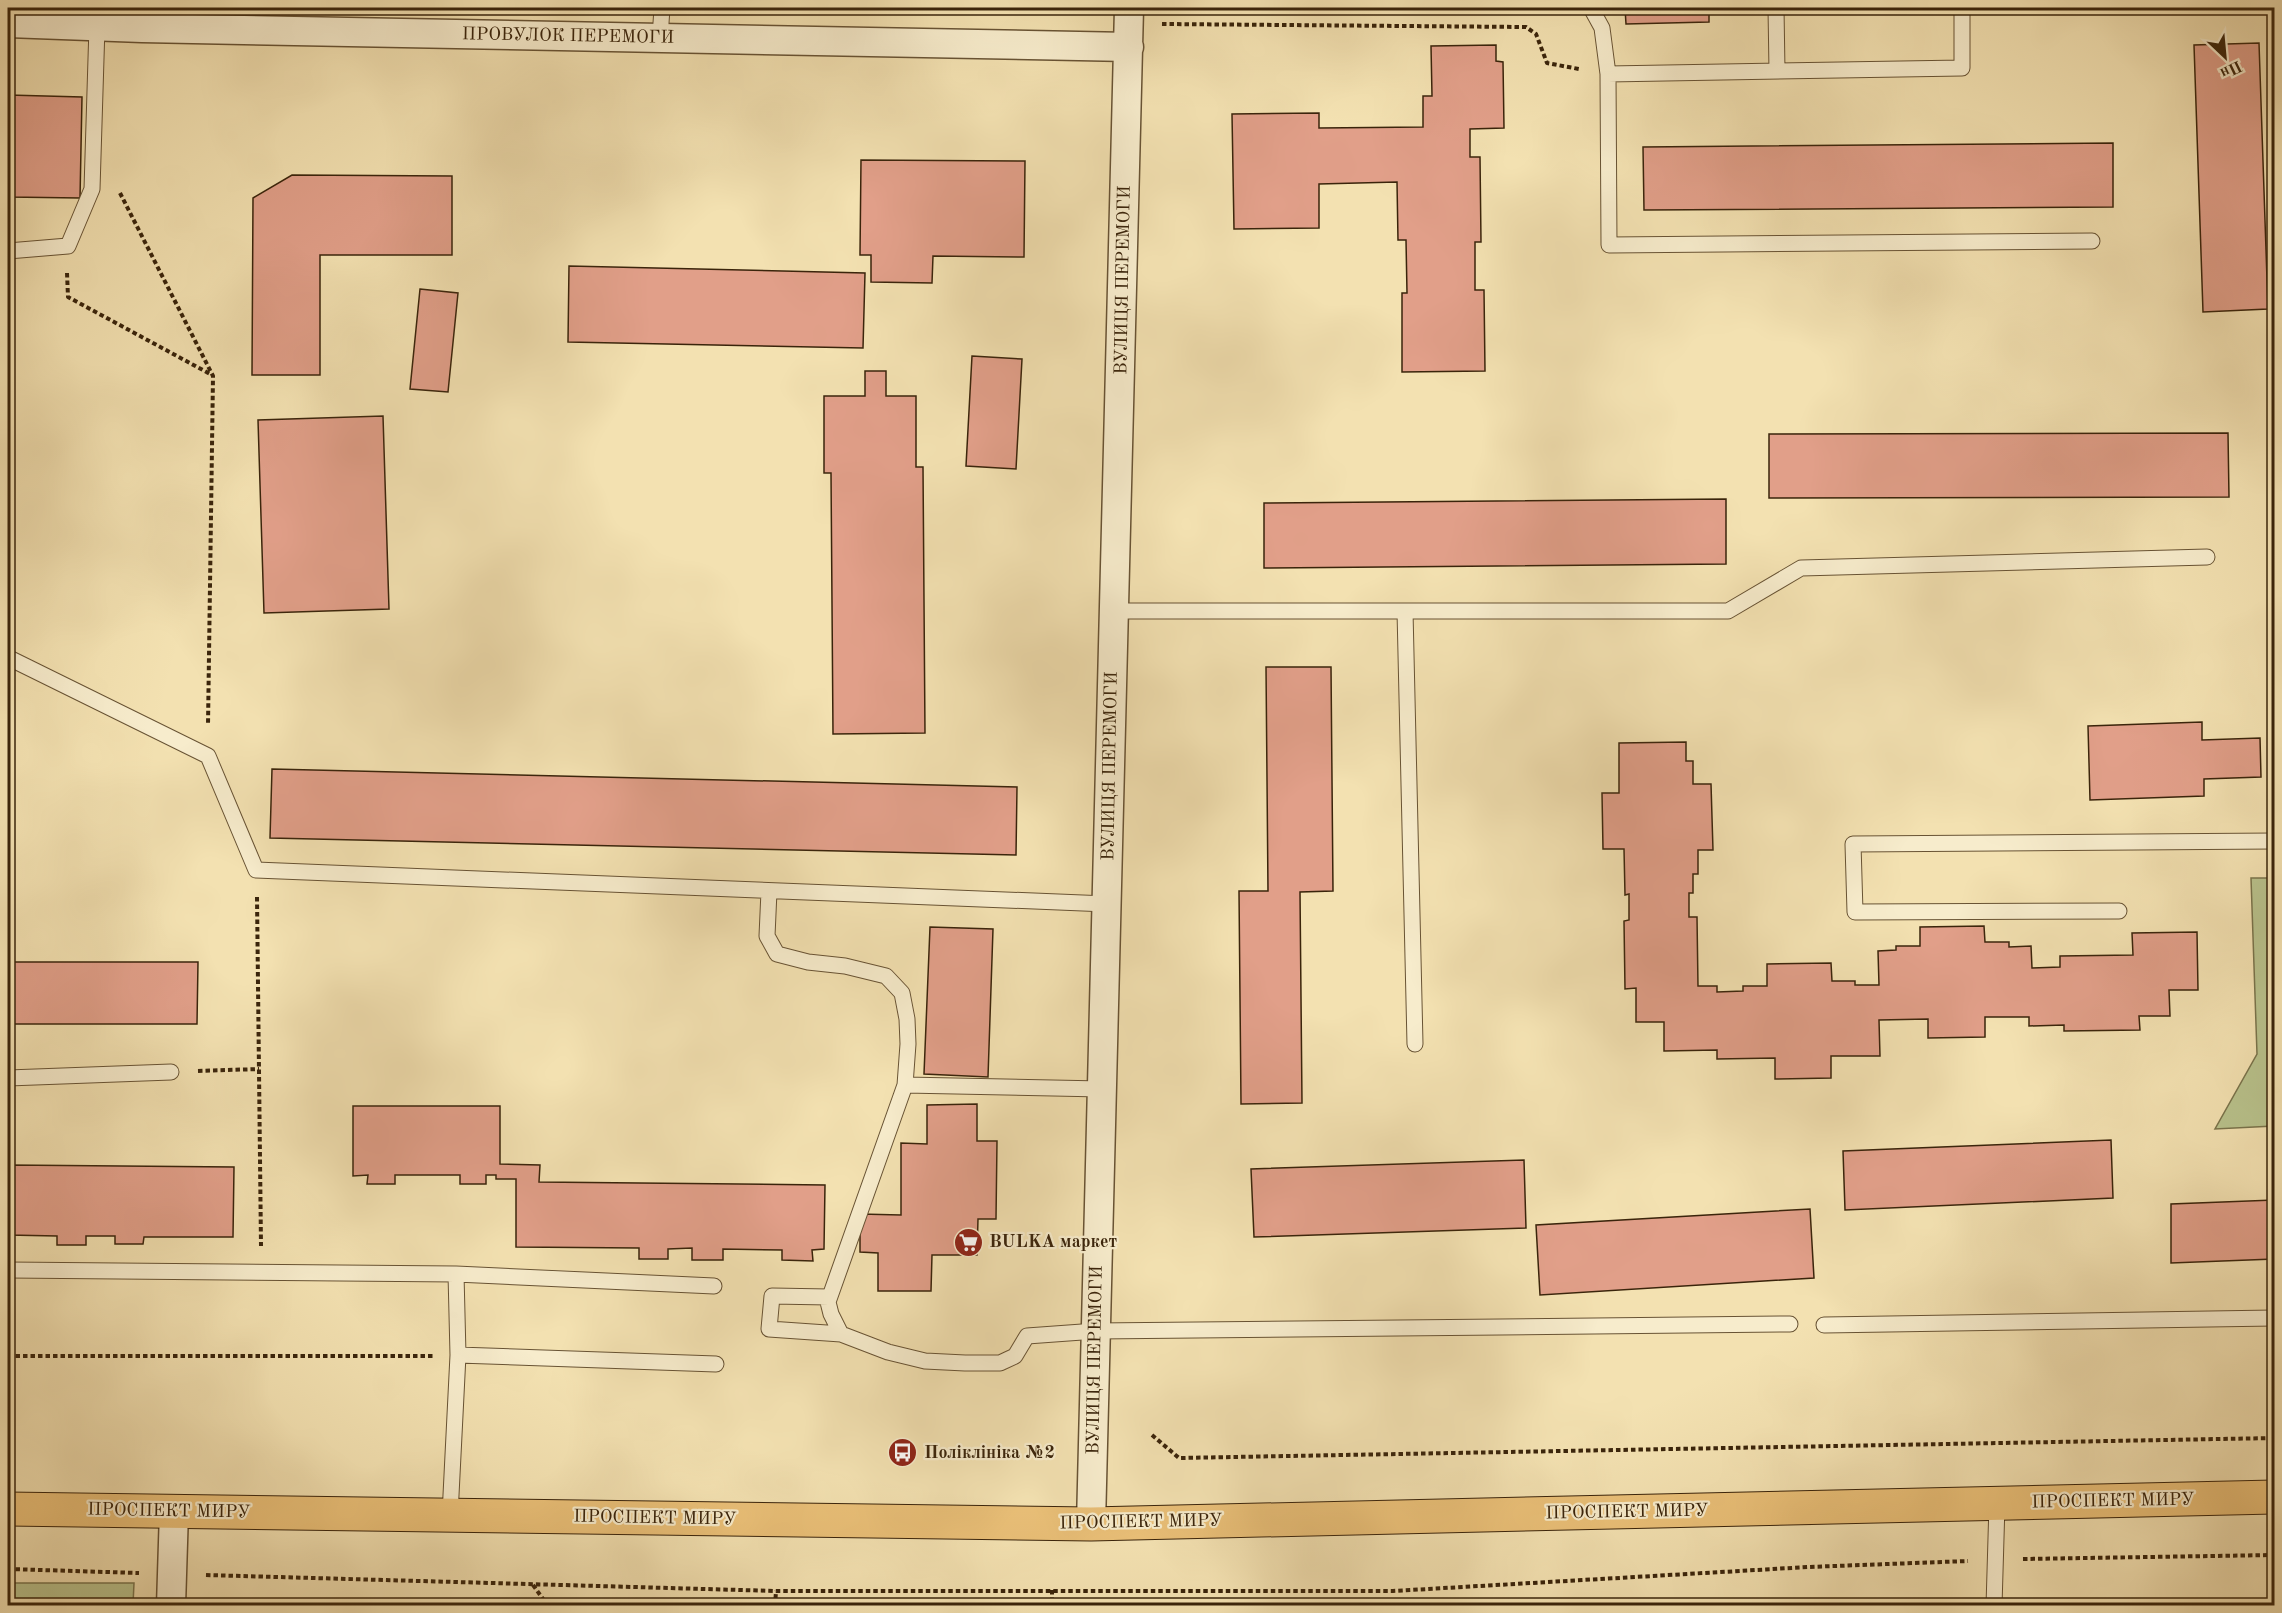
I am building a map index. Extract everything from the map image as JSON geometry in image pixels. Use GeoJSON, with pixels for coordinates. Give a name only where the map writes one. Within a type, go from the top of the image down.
{"type":"FeatureCollection","features":[{"type":"Feature","properties":{"kind":"main road","name":"ПРОСПЕКТ МИРУ"},"geometry":{"type":"LineString","coordinates":[[8,1509],[1091,1524],[2274,1497]]}},
{"type":"Feature","properties":{"kind":"street","name":"ПРОВУЛОК ПЕРЕМОГИ"},"geometry":{"type":"LineString","coordinates":[[8,23],[660,38],[1129,26]]}},
{"type":"Feature","properties":{"kind":"street","name":"ВУЛИЦЯ ПЕРЕМОГИ"},"geometry":{"type":"LineString","coordinates":[[1091,1524],[1129,26]]}},
{"type":"Feature","properties":{"kind":"street"},"geometry":{"type":"LineString","coordinates":[[171,1605],[174,1511]]}},
{"type":"Feature","properties":{"kind":"lane"},"geometry":{"type":"LineString","coordinates":[[660,38],[662,8]]}},
{"type":"Feature","properties":{"kind":"lane"},"geometry":{"type":"LineString","coordinates":[[1591,8],[1602,28],[1608,74],[1609,245],[2092,241]]}},
{"type":"Feature","properties":{"kind":"lane"},"geometry":{"type":"LineString","coordinates":[[1776,8],[1777,71]]}},
{"type":"Feature","properties":{"kind":"lane"},"geometry":{"type":"LineString","coordinates":[[1608,74],[1962,68],[1962,8]]}},
{"type":"Feature","properties":{"kind":"lane"},"geometry":{"type":"LineString","coordinates":[[8,251],[68,246],[92,189],[97,26]]}},
{"type":"Feature","properties":{"kind":"lane"},"geometry":{"type":"LineString","coordinates":[[1114,611],[1728,610],[1801,568],[2207,557]]}},
{"type":"Feature","properties":{"kind":"lane"},"geometry":{"type":"LineString","coordinates":[[1405,611],[1415,1044]]}},
{"type":"Feature","properties":{"kind":"lane"},"geometry":{"type":"LineString","coordinates":[[9,658],[208,756],[256,870],[1107,904]]}},
{"type":"Feature","properties":{"kind":"lane"},"geometry":{"type":"LineString","coordinates":[[2119,911],[1856,912],[1853,843],[2274,840]]}},
{"type":"Feature","properties":{"kind":"lane"},"geometry":{"type":"LineString","coordinates":[[769,891],[767,936],[777,954],[808,963],[845,966],[886,976],[902,993],[907,1018],[905,1085],[829,1297],[831,1314],[841,1334]]}},
{"type":"Feature","properties":{"kind":"lane"},"geometry":{"type":"LineString","coordinates":[[8,1078],[171,1072]]}},
{"type":"Feature","properties":{"kind":"lane"},"geometry":{"type":"LineString","coordinates":[[905,1085],[1102,1089]]}},
{"type":"Feature","properties":{"kind":"lane"},"geometry":{"type":"LineString","coordinates":[[8,1270],[456,1274],[714,1286]]}},
{"type":"Feature","properties":{"kind":"lane"},"geometry":{"type":"LineString","coordinates":[[450,1515],[458,1355],[456,1274]]}},
{"type":"Feature","properties":{"kind":"lane"},"geometry":{"type":"LineString","coordinates":[[829,1297],[772,1296],[769,1329],[841,1334],[888,1352],[925,1361],[965,1364],[1000,1363],[1015,1356],[1027,1336],[1096,1332],[1790,1324]]}},
{"type":"Feature","properties":{"kind":"lane"},"geometry":{"type":"LineString","coordinates":[[1824,1325],[2274,1318]]}},
{"type":"Feature","properties":{"kind":"lane"},"geometry":{"type":"LineString","coordinates":[[458,1355],[716,1364]]}},
{"type":"Feature","properties":{"kind":"lane"},"geometry":{"type":"LineString","coordinates":[[1994,1605],[1997,1504]]}},
{"type":"Feature","properties":{"kind":"path"},"geometry":{"type":"LineString","coordinates":[[1129,26],[1526,27],[1536,34],[1547,63],[1608,74]]}},
{"type":"Feature","properties":{"kind":"path"},"geometry":{"type":"LineString","coordinates":[[119,192],[213,375],[208,756]]}},
{"type":"Feature","properties":{"kind":"path"},"geometry":{"type":"LineString","coordinates":[[67,275],[68,297],[213,375]]}},
{"type":"Feature","properties":{"kind":"path"},"geometry":{"type":"LineString","coordinates":[[8,460],[9,658]]}},
{"type":"Feature","properties":{"kind":"path"},"geometry":{"type":"LineString","coordinates":[[256,870],[262,1271]]}},
{"type":"Feature","properties":{"kind":"path"},"geometry":{"type":"LineString","coordinates":[[171,1072],[259,1069]]}},
{"type":"Feature","properties":{"kind":"path"},"geometry":{"type":"LineString","coordinates":[[8,1356],[458,1355]]}},
{"type":"Feature","properties":{"kind":"path"},"geometry":{"type":"LineString","coordinates":[[1152,1435],[1179,1458],[2274,1438]]}},
{"type":"Feature","properties":{"kind":"path"},"geometry":{"type":"LineString","coordinates":[[8,1569],[776,1591],[1393,1592],[1797,1568],[1996,1560],[2274,1555]]}},
{"type":"Feature","properties":{"kind":"path"},"geometry":{"type":"LineString","coordinates":[[533,1585],[548,1605]]}},
{"type":"Feature","properties":{"kind":"path"},"geometry":{"type":"LineString","coordinates":[[1052,1590],[1052,1605]]}},
{"type":"Feature","properties":{"kind":"path"},"geometry":{"type":"LineString","coordinates":[[775,1605],[776,1591]]}},
{"type":"Feature","properties":{"kind":"green space"},"geometry":{"type":"Polygon","coordinates":[[[2251,878],[2274,878],[2274,1126],[2215,1129],[2257,1054],[2251,878]]]}},
{"type":"Feature","properties":{"kind":"green space"},"geometry":{"type":"Polygon","coordinates":[[[8,1583],[134,1583],[133,1605],[8,1605],[8,1583]]]}},
{"type":"Feature","properties":{"kind":"building"},"geometry":{"type":"Polygon","coordinates":[[[1625,8],[1709,8],[1709,22],[1626,24],[1625,8]]]}},
{"type":"Feature","properties":{"kind":"building"},"geometry":{"type":"Polygon","coordinates":[[[2259,43],[2268,309],[2203,312],[2194,45],[2259,43]]]}},
{"type":"Feature","properties":{"kind":"building"},"geometry":{"type":"Polygon","coordinates":[[[1496,45],[1496,61],[1503,62],[1504,128],[1470,129],[1470,157],[1480,157],[1481,242],[1475,242],[1475,290],[1484,290],[1485,371],[1402,372],[1402,293],[1407,293],[1406,240],[1398,240],[1397,182],[1319,184],[1319,228],[1234,229],[1232,114],[1319,113],[1319,128],[1423,127],[1423,96],[1432,96],[1431,46],[1496,45]]]}},
{"type":"Feature","properties":{"kind":"building"},"geometry":{"type":"Polygon","coordinates":[[[8,95],[82,97],[80,198],[8,197],[8,95]]]}},
{"type":"Feature","properties":{"kind":"building"},"geometry":{"type":"Polygon","coordinates":[[[2113,143],[2113,207],[1644,210],[1643,147],[2113,143]]]}},
{"type":"Feature","properties":{"kind":"building"},"geometry":{"type":"Polygon","coordinates":[[[861,160],[1025,161],[1024,257],[933,256],[932,283],[871,282],[871,255],[860,255],[861,160]]]}},
{"type":"Feature","properties":{"kind":"building"},"geometry":{"type":"Polygon","coordinates":[[[292,175],[452,176],[452,255],[320,255],[320,375],[252,375],[253,198],[292,175]]]}},
{"type":"Feature","properties":{"kind":"building"},"geometry":{"type":"Polygon","coordinates":[[[569,266],[865,273],[863,348],[568,342],[569,266]]]}},
{"type":"Feature","properties":{"kind":"building"},"geometry":{"type":"Polygon","coordinates":[[[420,289],[458,293],[448,392],[410,389],[420,289]]]}},
{"type":"Feature","properties":{"kind":"building"},"geometry":{"type":"Polygon","coordinates":[[[972,356],[1022,359],[1016,469],[966,466],[972,356]]]}},
{"type":"Feature","properties":{"kind":"building"},"geometry":{"type":"Polygon","coordinates":[[[865,371],[886,371],[886,396],[916,396],[916,467],[923,467],[925,733],[833,734],[831,473],[824,473],[824,396],[865,396],[865,371]]]}},
{"type":"Feature","properties":{"kind":"building"},"geometry":{"type":"Polygon","coordinates":[[[383,416],[389,609],[264,613],[258,420],[383,416]]]}},
{"type":"Feature","properties":{"kind":"building"},"geometry":{"type":"Polygon","coordinates":[[[2228,433],[2229,497],[1769,498],[1769,434],[2228,433]]]}},
{"type":"Feature","properties":{"kind":"building"},"geometry":{"type":"Polygon","coordinates":[[[1726,499],[1726,564],[1264,568],[1264,503],[1726,499]]]}},
{"type":"Feature","properties":{"kind":"building"},"geometry":{"type":"Polygon","coordinates":[[[1266,667],[1331,667],[1333,891],[1300,892],[1302,1103],[1241,1104],[1239,891],[1268,891],[1266,667]]]}},
{"type":"Feature","properties":{"kind":"building"},"geometry":{"type":"Polygon","coordinates":[[[2202,722],[2202,740],[2260,738],[2261,777],[2204,779],[2204,796],[2090,800],[2088,726],[2202,722]]]}},
{"type":"Feature","properties":{"kind":"building"},"geometry":{"type":"Polygon","coordinates":[[[1686,742],[1686,761],[1693,761],[1693,784],[1711,784],[1713,850],[1698,850],[1698,874],[1693,874],[1693,893],[1689,893],[1689,917],[1697,917],[1698,986],[1717,986],[1717,992],[1743,991],[1743,986],[1767,986],[1767,964],[1831,963],[1832,981],[1855,981],[1855,985],[1879,985],[1878,951],[1896,950],[1896,946],[1920,946],[1920,927],[1984,926],[1985,942],[2009,942],[2009,947],[2031,946],[2032,968],[2060,967],[2060,956],[2133,955],[2132,933],[2197,932],[2198,990],[2169,990],[2170,1016],[2139,1016],[2140,1030],[2064,1031],[2064,1025],[2029,1026],[2029,1017],[1985,1017],[1985,1037],[1928,1038],[1928,1019],[1879,1020],[1880,1056],[1831,1056],[1831,1078],[1775,1079],[1775,1058],[1717,1059],[1717,1050],[1664,1051],[1664,1022],[1636,1022],[1636,988],[1625,989],[1624,921],[1629,920],[1629,894],[1625,895],[1624,849],[1603,849],[1602,793],[1619,793],[1619,743],[1686,742]]]}},
{"type":"Feature","properties":{"kind":"building"},"geometry":{"type":"Polygon","coordinates":[[[272,769],[1017,787],[1016,855],[270,838],[272,769]]]}},
{"type":"Feature","properties":{"kind":"building"},"geometry":{"type":"Polygon","coordinates":[[[930,927],[993,929],[988,1077],[924,1074],[930,927]]]}},
{"type":"Feature","properties":{"kind":"building"},"geometry":{"type":"Polygon","coordinates":[[[8,962],[198,962],[197,1024],[8,1024],[8,962]]]}},
{"type":"Feature","properties":{"kind":"building"},"geometry":{"type":"Polygon","coordinates":[[[977,1104],[977,1141],[997,1141],[996,1219],[978,1219],[977,1255],[932,1255],[931,1291],[878,1291],[878,1253],[860,1252],[860,1214],[901,1215],[901,1143],[927,1144],[927,1105],[977,1104]]]}},
{"type":"Feature","properties":{"kind":"building"},"geometry":{"type":"Polygon","coordinates":[[[353,1106],[500,1106],[500,1164],[540,1165],[539,1182],[825,1185],[824,1249],[812,1250],[813,1261],[782,1260],[782,1250],[723,1249],[723,1260],[692,1260],[692,1248],[668,1249],[668,1259],[639,1259],[639,1248],[516,1247],[516,1179],[496,1179],[496,1175],[486,1175],[486,1184],[460,1184],[460,1175],[395,1175],[395,1184],[367,1184],[368,1175],[353,1176],[353,1106]]]}},
{"type":"Feature","properties":{"kind":"building"},"geometry":{"type":"Polygon","coordinates":[[[2111,1140],[2113,1198],[1845,1210],[1843,1151],[2111,1140]]]}},
{"type":"Feature","properties":{"kind":"building"},"geometry":{"type":"Polygon","coordinates":[[[1524,1160],[1526,1228],[1254,1237],[1251,1169],[1524,1160]]]}},
{"type":"Feature","properties":{"kind":"building"},"geometry":{"type":"Polygon","coordinates":[[[8,1165],[234,1167],[233,1237],[144,1237],[143,1244],[115,1244],[115,1236],[86,1236],[86,1245],[57,1245],[57,1236],[8,1235],[8,1165]]]}},
{"type":"Feature","properties":{"kind":"building"},"geometry":{"type":"Polygon","coordinates":[[[2274,1200],[2274,1259],[2171,1263],[2171,1204],[2274,1200]]]}},
{"type":"Feature","properties":{"kind":"building"},"geometry":{"type":"Polygon","coordinates":[[[1810,1209],[1814,1278],[1540,1295],[1536,1225],[1810,1209]]]}},
{"type":"Feature","properties":{"kind":"place","name":"BULKA маркет"},"geometry":{"type":"Point","coordinates":[968,1242]}},
{"type":"Feature","properties":{"kind":"place","name":"Поліклініка №2"},"geometry":{"type":"Point","coordinates":[903,1453]}}]}
